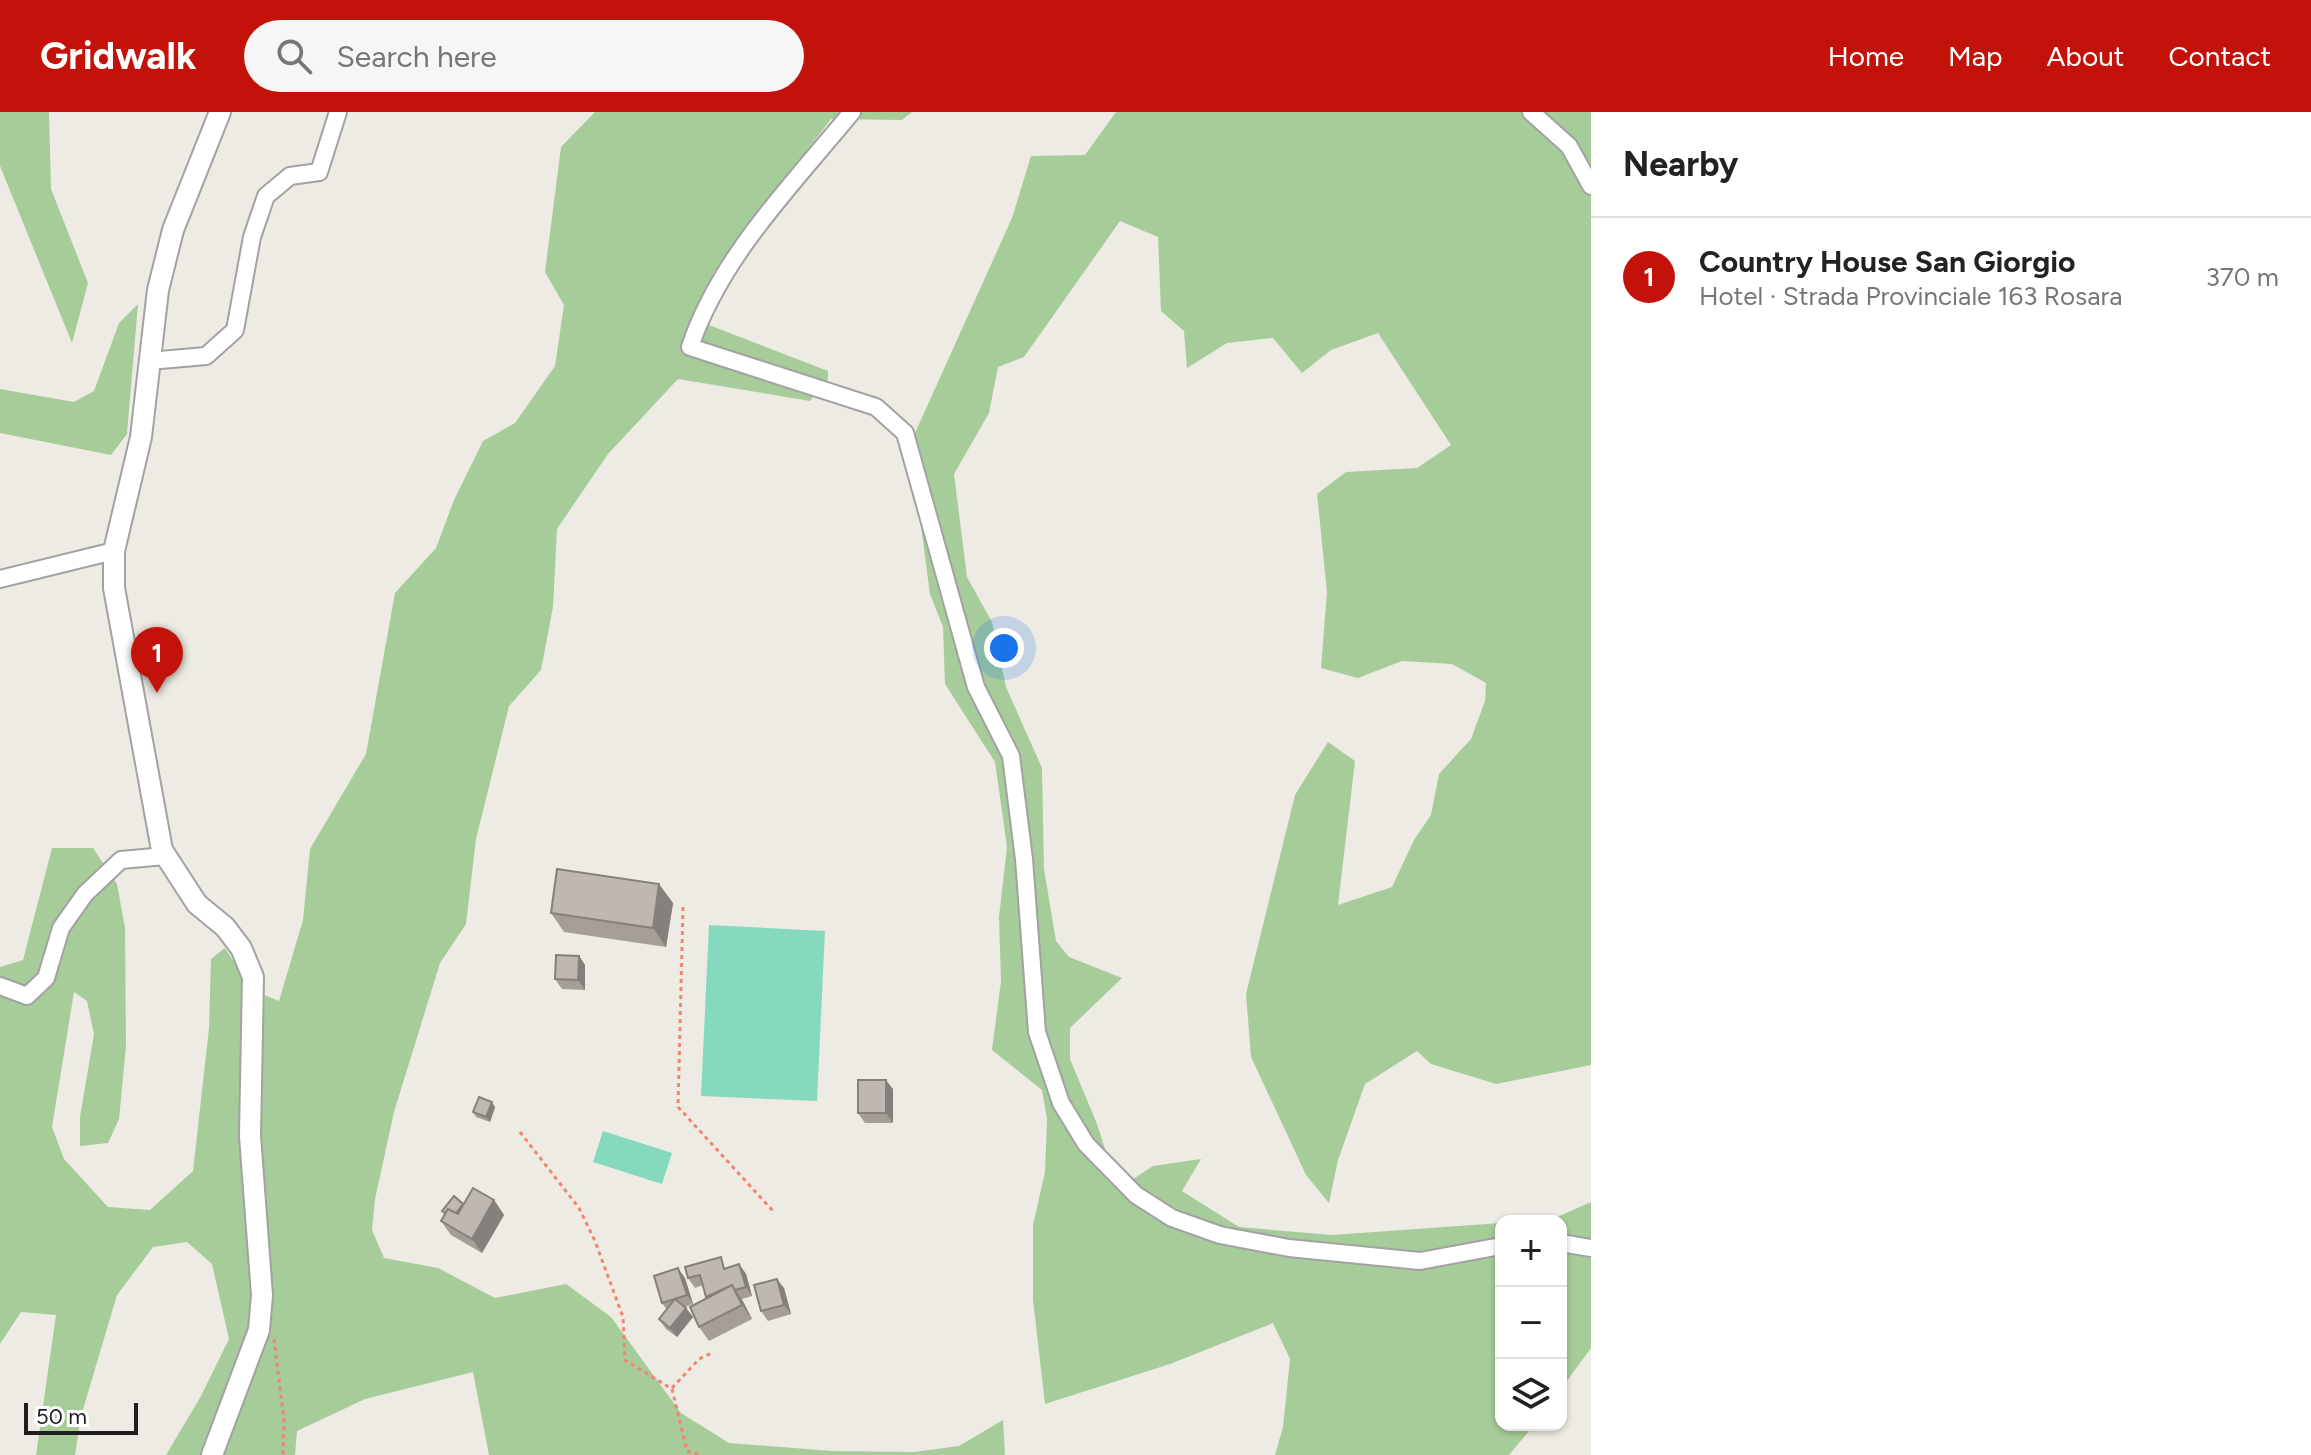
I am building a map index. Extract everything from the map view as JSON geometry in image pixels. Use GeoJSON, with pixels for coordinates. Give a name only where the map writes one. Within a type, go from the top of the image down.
{"type":"FeatureCollection","features":[{"type":"Feature","properties":{"kind":"street"},"geometry":{"type":"LineString","coordinates":[[212,1455],[259,1330],[262,1295],[250,1136],[253,977],[241,948],[225,927],[197,904],[165,856],[150,800],[114,588],[114,551],[141,437],[158,290],[173,230],[220,112]]}},
{"type":"Feature","properties":{"kind":"street"},"geometry":{"type":"LineString","coordinates":[[149,361],[206,356],[235,330],[252,237],[266,196],[290,176],[319,172],[338,112]]}},
{"type":"Feature","properties":{"kind":"street"},"geometry":{"type":"LineString","coordinates":[[852,112],[748,240],[703,308],[690,347],[876,407],[905,433],[976,687],[1011,756],[1024,859],[1037,1032],[1061,1103],[1086,1144],[1136,1195],[1172,1218],[1220,1235],[1289,1248],[1420,1261],[1495,1247]]}},
{"type":"Feature","properties":{"kind":"street"},"geometry":{"type":"LineString","coordinates":[[1531,112],[1569,146],[1591,186]]}},
{"type":"Feature","properties":{"kind":"street"},"geometry":{"type":"LineString","coordinates":[[0,579],[114,551]]}},
{"type":"Feature","properties":{"kind":"street"},"geometry":{"type":"LineString","coordinates":[[0,986],[27,996],[46,978],[61,928],[85,894],[121,860],[165,856]]}},
{"type":"Feature","properties":{"kind":"street"},"geometry":{"type":"LineString","coordinates":[[1567,1244],[1591,1248]]}},
{"type":"Feature","properties":{"kind":"path"},"geometry":{"type":"LineString","coordinates":[[683,907],[678,1107],[773,1211]]}},
{"type":"Feature","properties":{"kind":"path"},"geometry":{"type":"LineString","coordinates":[[520,1132],[579,1208],[595,1241],[623,1317],[625,1360],[672,1389],[687,1451],[700,1455]]}},
{"type":"Feature","properties":{"kind":"path"},"geometry":{"type":"LineString","coordinates":[[672,1389],[699,1359],[714,1352]]}},
{"type":"Feature","properties":{"kind":"path"},"geometry":{"type":"LineString","coordinates":[[283,1455],[284,1420]]}},
{"type":"Feature","properties":{"kind":"green space"},"geometry":{"type":"Polygon","coordinates":[[[0,112],[49,112],[51,189],[88,283],[72,343],[0,166],[0,112]]]}},
{"type":"Feature","properties":{"kind":"green space"},"geometry":{"type":"Polygon","coordinates":[[[595,112],[912,112],[902,120],[831,119],[714,272],[696,320],[828,371],[828,379],[810,401],[678,379],[608,454],[557,529],[553,607],[541,670],[509,706],[476,839],[466,924],[440,963],[394,1112],[375,1199],[372,1230],[384,1258],[438,1268],[495,1298],[566,1284],[611,1317],[681,1413],[729,1443],[832,1451],[914,1452],[959,1446],[1003,1420],[1005,1455],[489,1455],[473,1372],[365,1399],[297,1431],[295,1455],[166,1455],[201,1396],[229,1339],[212,1264],[187,1242],[153,1247],[117,1295],[81,1416],[75,1455],[36,1455],[56,1315],[21,1312],[0,1344],[0,967],[23,960],[52,848],[93,848],[117,884],[125,928],[126,1046],[119,1119],[108,1143],[80,1146],[80,1117],[94,1034],[87,1001],[74,992],[52,1127],[64,1159],[108,1207],[150,1210],[193,1171],[209,1028],[211,959],[225,948],[252,990],[279,1001],[303,920],[310,849],[366,754],[395,593],[436,548],[454,500],[483,441],[515,423],[555,366],[564,305],[545,272],[561,147],[595,112]]]}},
{"type":"Feature","properties":{"kind":"green space"},"geometry":{"type":"Polygon","coordinates":[[[1116,112],[1591,112],[1591,1065],[1496,1084],[1431,1064],[1417,1051],[1365,1084],[1338,1160],[1329,1203],[1306,1175],[1251,1057],[1246,994],[1295,795],[1328,742],[1355,761],[1338,905],[1392,887],[1414,840],[1431,815],[1439,774],[1471,739],[1485,701],[1486,683],[1452,664],[1402,661],[1358,678],[1321,668],[1327,592],[1317,494],[1346,472],[1417,468],[1451,445],[1378,333],[1331,350],[1302,373],[1273,338],[1227,343],[1187,368],[1184,331],[1161,311],[1158,237],[1120,221],[1024,357],[998,367],[989,413],[954,474],[967,577],[992,622],[1006,687],[1042,768],[1044,869],[1056,941],[1069,957],[1122,978],[1070,1028],[1070,1059],[1097,1124],[1118,1189],[1153,1166],[1201,1159],[1182,1191],[1239,1227],[1332,1235],[1495,1223],[1495,1431],[1529,1431],[1509,1455],[1275,1455],[1283,1427],[1290,1359],[1273,1323],[1170,1364],[1045,1404],[1033,1300],[1033,1225],[1045,1172],[1047,1119],[1042,1090],[992,1050],[1001,981],[999,917],[1007,847],[995,762],[945,684],[943,627],[930,594],[910,444],[1012,218],[1031,156],[1085,155],[1116,112]]]}},
{"type":"Feature","properties":{"kind":"green space"},"geometry":{"type":"Polygon","coordinates":[[[138,304],[127,434],[111,455],[0,433],[0,389],[74,402],[94,391],[119,323],[138,304]]]}},
{"type":"Feature","properties":{"kind":"green space"},"geometry":{"type":"Polygon","coordinates":[[[709,925],[825,931],[817,1101],[701,1096],[709,925]]]}},
{"type":"Feature","properties":{"kind":"green space"},"geometry":{"type":"Polygon","coordinates":[[[603,1131],[672,1153],[662,1184],[593,1162],[603,1131]]]}},
{"type":"Feature","properties":{"kind":"green space"},"geometry":{"type":"Polygon","coordinates":[[[1591,1202],[1591,1348],[1567,1381],[1567,1215],[1562,1215],[1591,1202]]]}},
{"type":"Feature","properties":{"kind":"building"},"geometry":{"type":"Polygon","coordinates":[[[557,869],[659,884],[653,928],[551,913],[557,869]]]}},
{"type":"Feature","properties":{"kind":"building"},"geometry":{"type":"Polygon","coordinates":[[[556,955],[579,956],[578,980],[555,979],[556,955]]]}},
{"type":"Feature","properties":{"kind":"building"},"geometry":{"type":"Polygon","coordinates":[[[858,1080],[886,1080],[886,1113],[858,1113],[858,1080]]]}},
{"type":"Feature","properties":{"kind":"building"},"geometry":{"type":"Polygon","coordinates":[[[479,1097],[492,1102],[486,1117],[473,1112],[479,1097]]]}},
{"type":"Feature","properties":{"kind":"building"},"geometry":{"type":"Polygon","coordinates":[[[473,1188],[494,1200],[472,1239],[441,1221],[448,1209],[458,1214],[473,1188]]]}},
{"type":"Feature","properties":{"kind":"building"},"geometry":{"type":"Polygon","coordinates":[[[454,1196],[463,1204],[456,1213],[448,1209],[445,1213],[442,1211],[454,1196]]]}},
{"type":"Feature","properties":{"kind":"building"},"geometry":{"type":"Polygon","coordinates":[[[721,1257],[724,1269],[739,1264],[746,1287],[735,1290],[732,1285],[706,1297],[700,1275],[688,1278],[685,1267],[721,1257]]]}},
{"type":"Feature","properties":{"kind":"building"},"geometry":{"type":"Polygon","coordinates":[[[678,1268],[687,1295],[662,1303],[654,1276],[678,1268]]]}},
{"type":"Feature","properties":{"kind":"building"},"geometry":{"type":"Polygon","coordinates":[[[777,1279],[784,1305],[761,1311],[754,1285],[777,1279]]]}},
{"type":"Feature","properties":{"kind":"building"},"geometry":{"type":"Polygon","coordinates":[[[732,1285],[742,1305],[699,1327],[690,1307],[732,1285]]]}},
{"type":"Feature","properties":{"kind":"building"},"geometry":{"type":"Polygon","coordinates":[[[675,1299],[686,1308],[670,1328],[659,1319],[675,1299]]]}},
{"type":"Feature","properties":{"kind":"place","name":"Country House San Giorgio"},"geometry":{"type":"Point","coordinates":[157,693]}}]}
